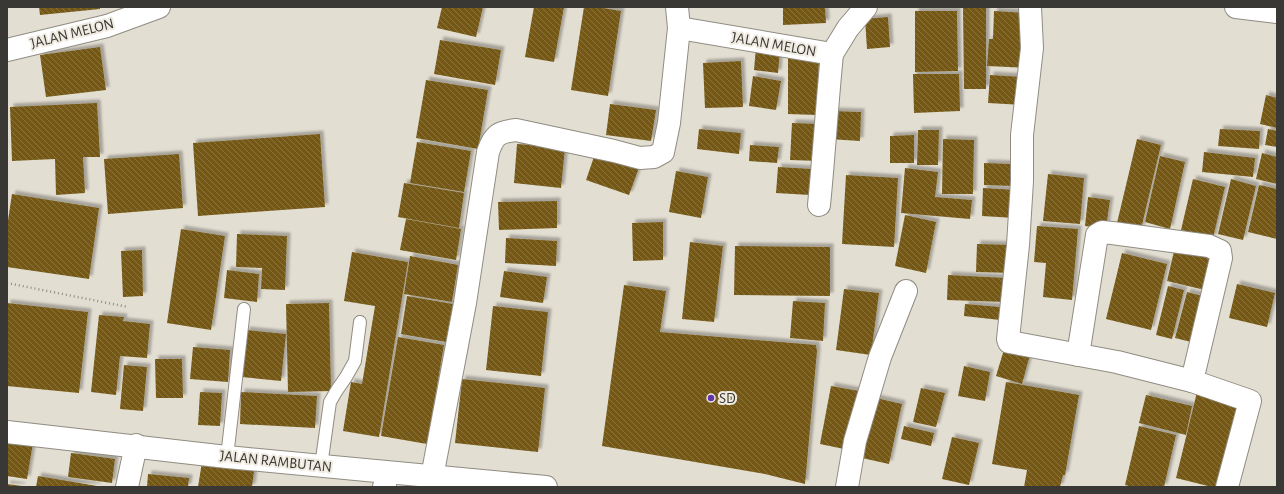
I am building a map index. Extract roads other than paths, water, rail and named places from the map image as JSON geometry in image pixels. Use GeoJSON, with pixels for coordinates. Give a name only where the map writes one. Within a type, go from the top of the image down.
{"type":"FeatureCollection","features":[{"type":"Feature","properties":{"kind":"street","name":"JALAN MELON"},"geometry":{"type":"LineString","coordinates":[[7,50],[108,26],[159,7]]}},
{"type":"Feature","properties":{"kind":"street","name":"JALAN MELON"},"geometry":{"type":"LineString","coordinates":[[678,18],[832,54],[848,28],[866,7]]}},
{"type":"Feature","properties":{"kind":"street"},"geometry":{"type":"LineString","coordinates":[[1030,7],[1032,48],[1022,135],[1022,181],[1018,245],[1008,340],[1009,342],[1117,362],[1192,381],[1250,401],[1227,487]]}},
{"type":"Feature","properties":{"kind":"street"},"geometry":{"type":"LineString","coordinates":[[1245,8],[1277,12]]}},
{"type":"Feature","properties":{"kind":"street"},"geometry":{"type":"LineString","coordinates":[[432,477],[465,303],[488,152],[492,140],[502,132],[516,130],[640,158],[654,157],[663,152],[669,123],[678,18]]}},
{"type":"Feature","properties":{"kind":"street"},"geometry":{"type":"LineString","coordinates":[[819,205],[832,54]]}},
{"type":"Feature","properties":{"kind":"street"},"geometry":{"type":"LineString","coordinates":[[1078,355],[1097,235],[1102,232],[1209,246],[1220,251],[1221,258],[1192,381]]}},
{"type":"Feature","properties":{"kind":"street"},"geometry":{"type":"LineString","coordinates":[[847,487],[855,441],[878,365],[906,291]]}},
{"type":"Feature","properties":{"kind":"street","name":"JALAN RAMBUTAN"},"geometry":{"type":"LineString","coordinates":[[7,432],[321,466],[386,480],[432,477],[536,486]]}},
{"type":"Feature","properties":{"kind":"street"},"geometry":{"type":"LineString","coordinates":[[127,487],[136,445]]}},
{"type":"Feature","properties":{"kind":"lane"},"geometry":{"type":"LineString","coordinates":[[227,456],[244,309]]}},
{"type":"Feature","properties":{"kind":"lane"},"geometry":{"type":"LineString","coordinates":[[321,466],[330,402],[355,361],[360,322]]}},
{"type":"Feature","properties":{"kind":"place","name":"SD"},"geometry":{"type":"Point","coordinates":[711,398]}}]}
